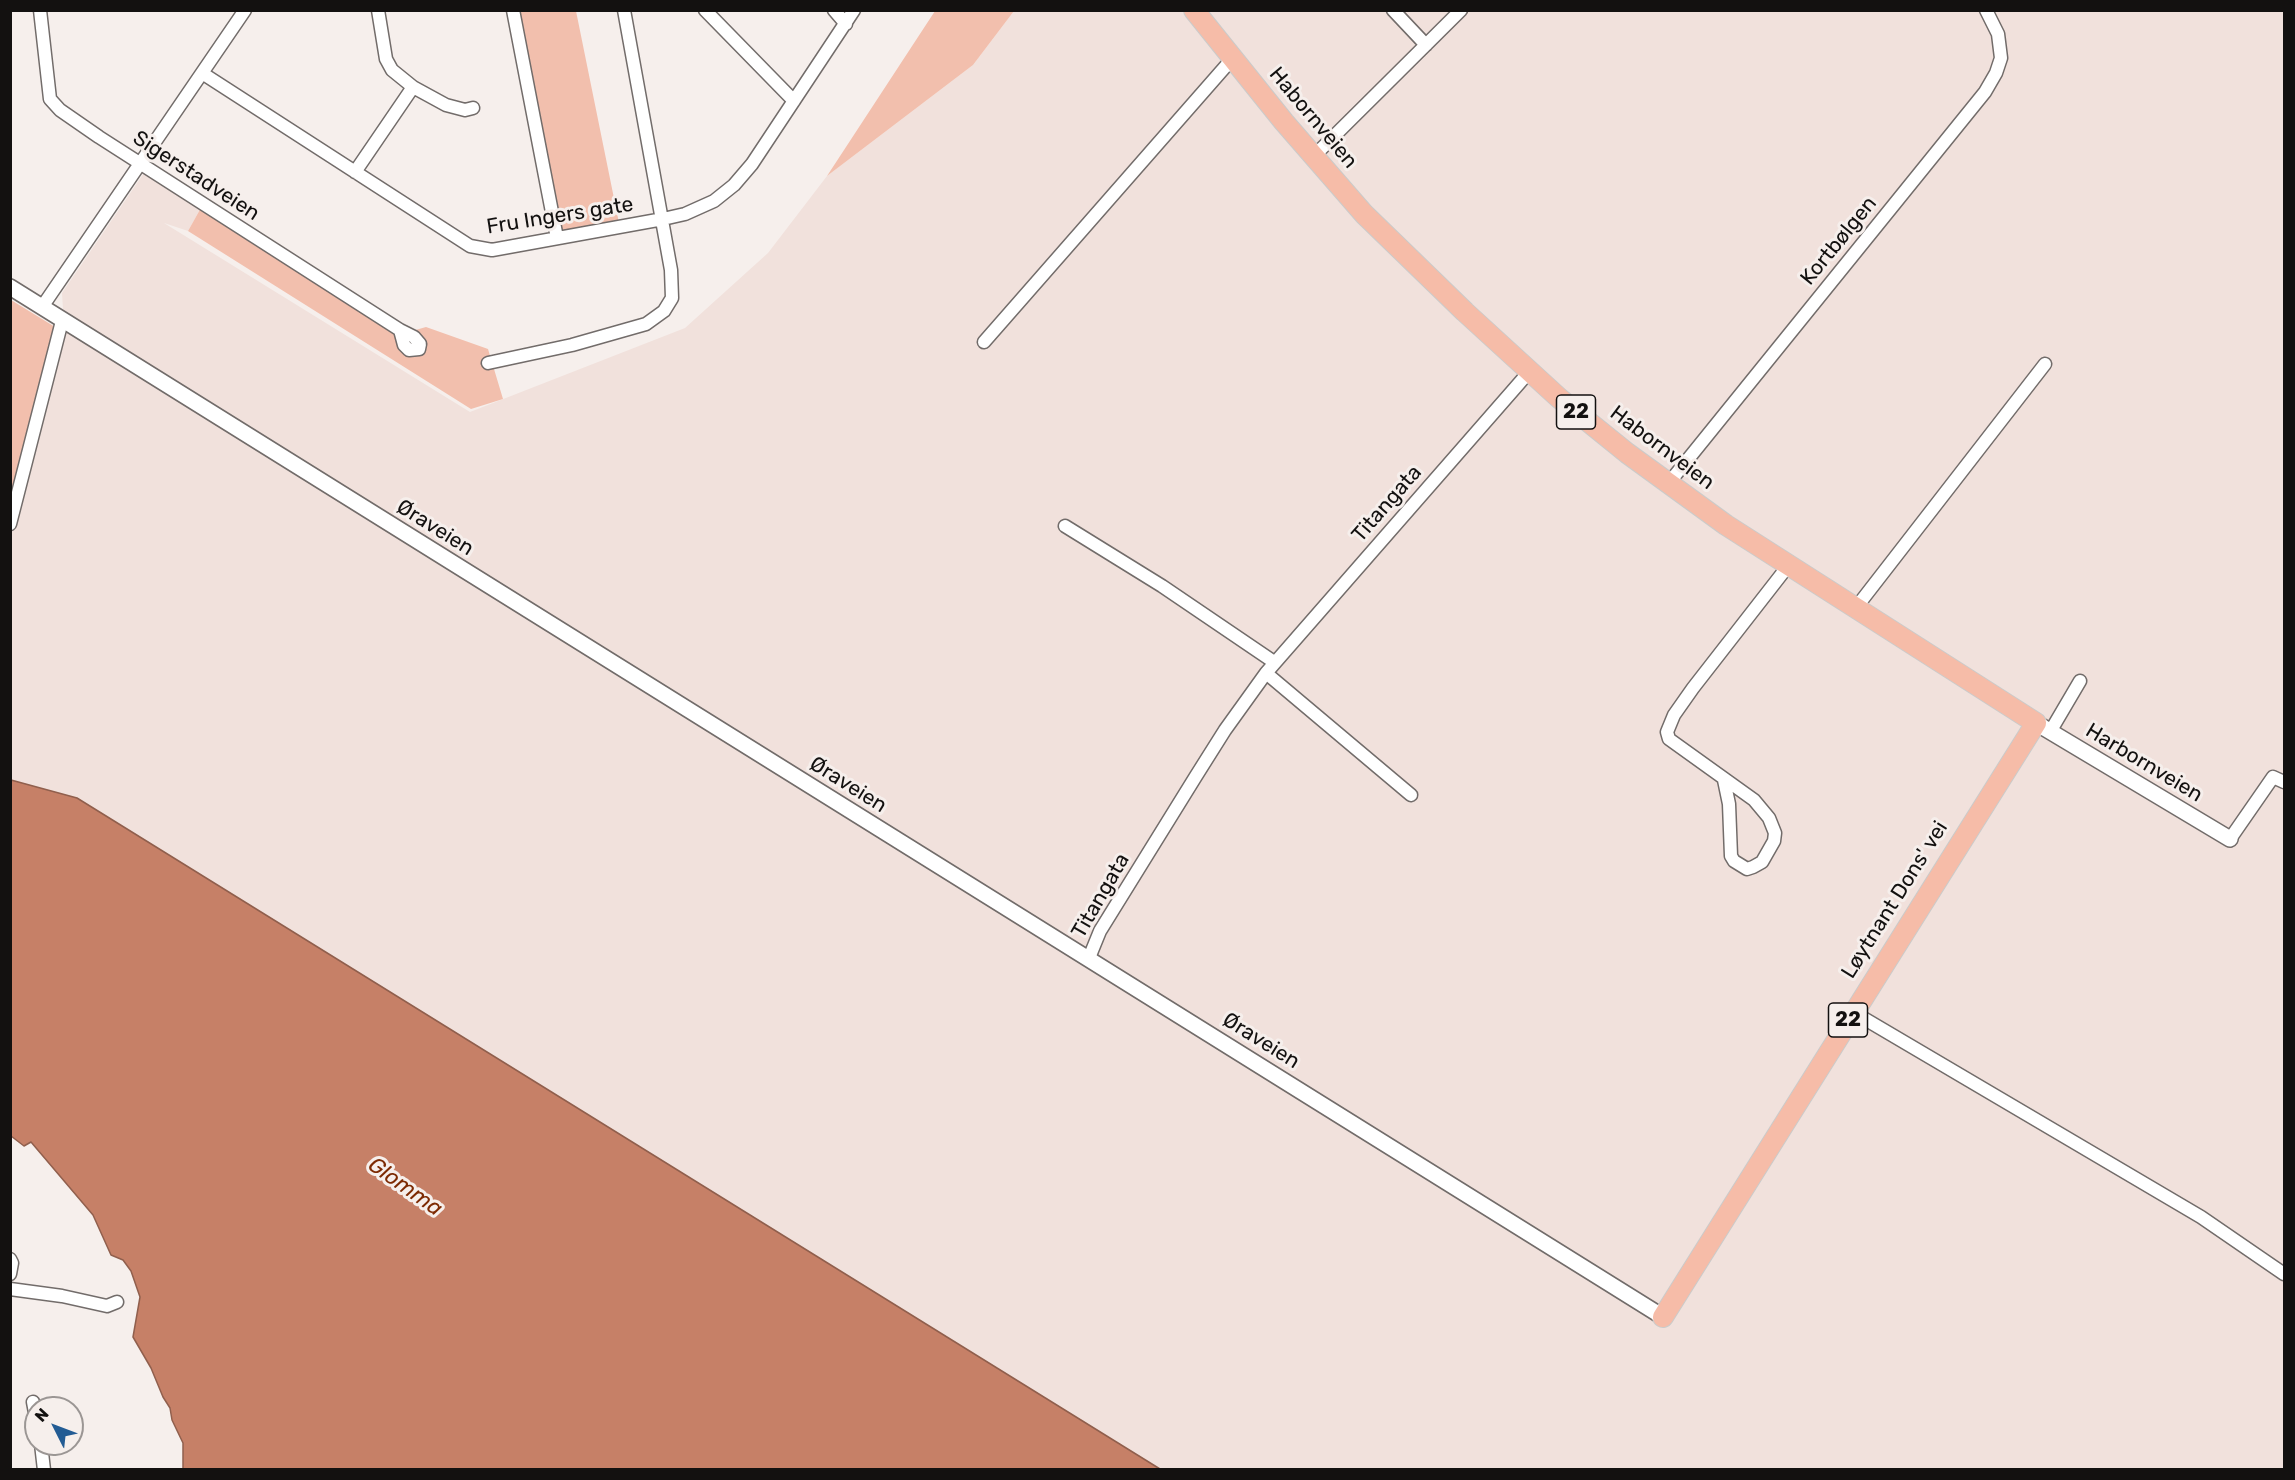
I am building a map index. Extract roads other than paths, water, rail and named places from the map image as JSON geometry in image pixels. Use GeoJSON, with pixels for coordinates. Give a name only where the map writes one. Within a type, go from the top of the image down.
{"type":"FeatureCollection","features":[{"type":"Feature","properties":{"kind":"highway","name":"Habornveien"},"geometry":{"type":"LineString","coordinates":[[1194,10],[1313,157],[1364,214],[1529,372],[1668,484],[1788,566],[2043,727]]}},
{"type":"Feature","properties":{"kind":"highway","name":"Løytnant Dons' vei"},"geometry":{"type":"LineString","coordinates":[[1662,1317],[1853,1011],[2043,727]]}},
{"type":"Feature","properties":{"kind":"street","name":"Sigerstadveien"},"geometry":{"type":"LineString","coordinates":[[40,10],[50,99],[70,117],[400,330]]}},
{"type":"Feature","properties":{"kind":"street"},"geometry":{"type":"LineString","coordinates":[[42,307],[245,10]]}},
{"type":"Feature","properties":{"kind":"street"},"geometry":{"type":"LineString","coordinates":[[378,10],[386,59],[392,70],[413,87],[446,105],[465,110],[473,108]]}},
{"type":"Feature","properties":{"kind":"street"},"geometry":{"type":"LineString","coordinates":[[513,10],[556,238]]}},
{"type":"Feature","properties":{"kind":"street"},"geometry":{"type":"LineString","coordinates":[[488,363],[572,345],[646,324],[664,311],[672,297],[672,270],[624,10]]}},
{"type":"Feature","properties":{"kind":"street"},"geometry":{"type":"LineString","coordinates":[[705,10],[794,101]]}},
{"type":"Feature","properties":{"kind":"street"},"geometry":{"type":"LineString","coordinates":[[834,10],[846,24]]}},
{"type":"Feature","properties":{"kind":"street","name":"Fru Ingers gate"},"geometry":{"type":"LineString","coordinates":[[202,73],[470,246],[492,250],[663,219],[685,214],[714,201],[734,185],[752,164],[854,10]]}},
{"type":"Feature","properties":{"kind":"street"},"geometry":{"type":"LineString","coordinates":[[1393,10],[1426,45]]}},
{"type":"Feature","properties":{"kind":"street"},"geometry":{"type":"LineString","coordinates":[[1313,157],[1461,10]]}},
{"type":"Feature","properties":{"kind":"street","name":"Kortbølgen"},"geometry":{"type":"LineString","coordinates":[[1668,484],[1985,92],[1996,74],[2001,58],[1998,34],[1986,10]]}},
{"type":"Feature","properties":{"kind":"street"},"geometry":{"type":"LineString","coordinates":[[984,342],[1232,59]]}},
{"type":"Feature","properties":{"kind":"street"},"geometry":{"type":"LineString","coordinates":[[355,172],[413,87]]}},
{"type":"Feature","properties":{"kind":"street","name":"Øraveien"},"geometry":{"type":"LineString","coordinates":[[10,287],[1662,1317]]}},
{"type":"Feature","properties":{"kind":"street"},"geometry":{"type":"LineString","coordinates":[[10,524],[62,321]]}},
{"type":"Feature","properties":{"kind":"street"},"geometry":{"type":"LineString","coordinates":[[1856,609],[2045,364]]}},
{"type":"Feature","properties":{"kind":"street","name":"Titangata"},"geometry":{"type":"LineString","coordinates":[[1089,958],[1101,931],[1196,776],[1225,730],[1274,662],[1529,372]]}},
{"type":"Feature","properties":{"kind":"street"},"geometry":{"type":"LineString","coordinates":[[1065,526],[1162,586],[1274,662]]}},
{"type":"Feature","properties":{"kind":"street"},"geometry":{"type":"LineString","coordinates":[[1724,780],[1731,856],[1734,861],[1747,868],[1753,867],[1762,862],[1774,841],[1775,833],[1769,818],[1759,805],[1744,792],[1669,739],[1667,730],[1674,715],[1693,688],[1788,566]]}},
{"type":"Feature","properties":{"kind":"street"},"geometry":{"type":"LineString","coordinates":[[1266,673],[1411,795]]}},
{"type":"Feature","properties":{"kind":"street"},"geometry":{"type":"LineString","coordinates":[[2043,727],[2080,681]]}},
{"type":"Feature","properties":{"kind":"street","name":"Harbornveien"},"geometry":{"type":"LineString","coordinates":[[2043,727],[2230,839]]}},
{"type":"Feature","properties":{"kind":"street"},"geometry":{"type":"LineString","coordinates":[[2230,839],[2273,777],[2284,782]]}},
{"type":"Feature","properties":{"kind":"street"},"geometry":{"type":"LineString","coordinates":[[1853,1011],[2193,1212],[2284,1274]]}},
{"type":"Feature","properties":{"kind":"street"},"geometry":{"type":"LineString","coordinates":[[10,1259],[12,1263],[10,1274]]}},
{"type":"Feature","properties":{"kind":"street"},"geometry":{"type":"LineString","coordinates":[[10,1289],[63,1296],[107,1306],[117,1302]]}},
{"type":"Feature","properties":{"kind":"water","name":"Glomma"},"geometry":{"type":"Polygon","coordinates":[[[11,780],[77,798],[1160,1469],[183,1469],[183,1443],[172,1420],[170,1408],[133,1337],[140,1297],[131,1271],[123,1260],[111,1255],[93,1215],[31,1142],[24,1146],[11,1136],[11,780]]]}}]}
